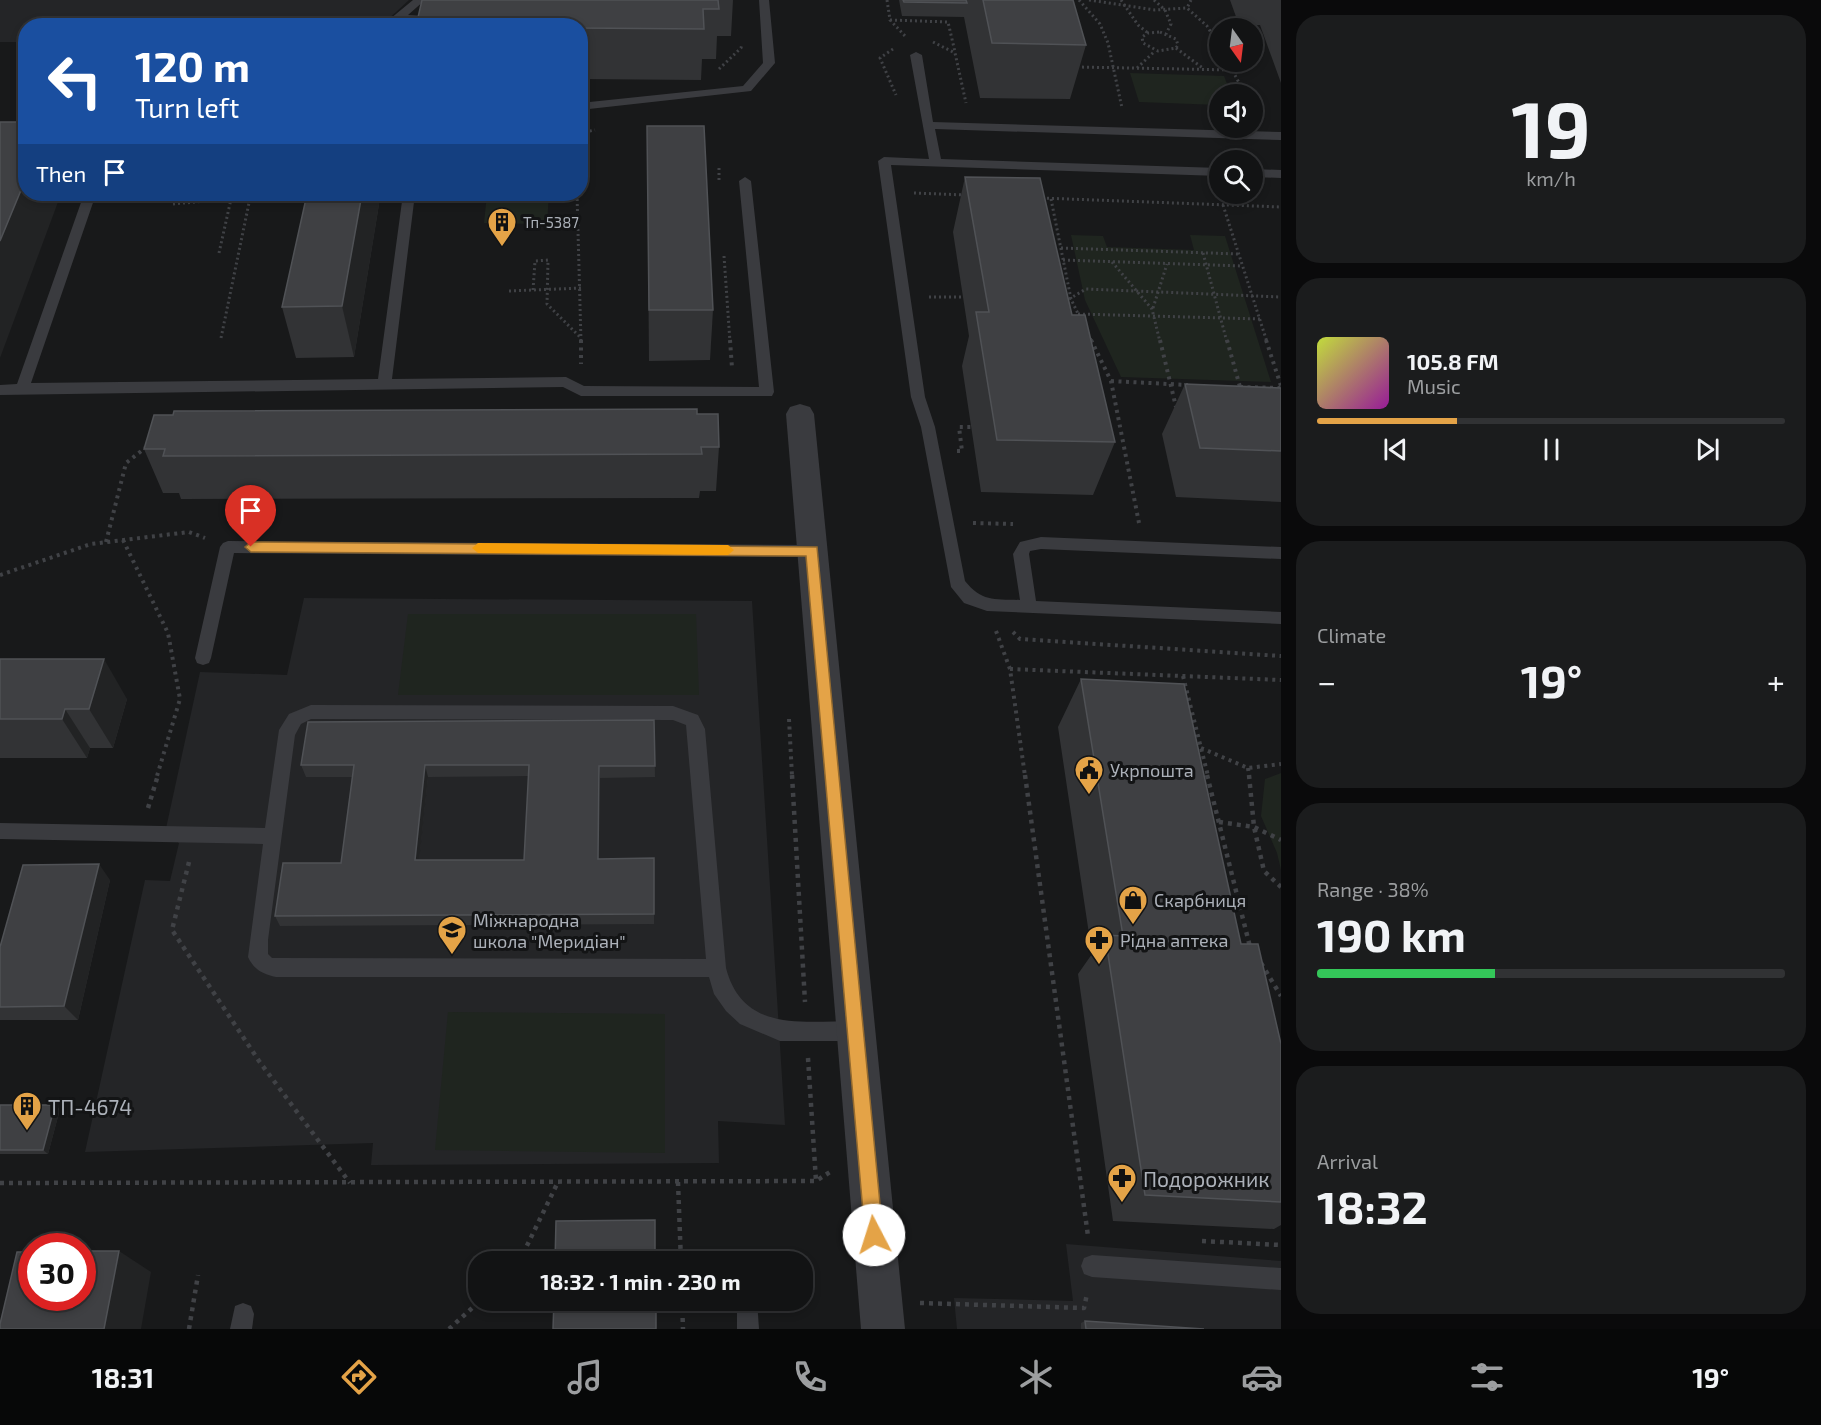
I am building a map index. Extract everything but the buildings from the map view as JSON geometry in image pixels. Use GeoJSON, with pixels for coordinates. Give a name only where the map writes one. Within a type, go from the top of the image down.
{"type":"FeatureCollection","features":[{"type":"Feature","properties":{"kind":"street"},"geometry":{"type":"LineString","coordinates":[[800,414],[881,1315]]}},
{"type":"Feature","properties":{"kind":"lane"},"geometry":{"type":"LineString","coordinates":[[397,18],[420,0]]}},
{"type":"Feature","properties":{"kind":"lane"},"geometry":{"type":"LineString","coordinates":[[588,106],[747,89],[769,63],[764,0]]}},
{"type":"Feature","properties":{"kind":"lane"},"geometry":{"type":"LineString","coordinates":[[916,55],[936,162]]}},
{"type":"Feature","properties":{"kind":"lane"},"geometry":{"type":"LineString","coordinates":[[928,125],[1281,136]]}},
{"type":"Feature","properties":{"kind":"lane"},"geometry":{"type":"LineString","coordinates":[[1209,172],[884,161],[918,397],[928,427],[957,583],[970,599],[987,605],[1281,618]]}},
{"type":"Feature","properties":{"kind":"lane"},"geometry":{"type":"LineString","coordinates":[[1263,173],[1281,174]]}},
{"type":"Feature","properties":{"kind":"lane"},"geometry":{"type":"LineString","coordinates":[[0,390],[566,382],[581,391],[767,392],[745,181]]}},
{"type":"Feature","properties":{"kind":"lane"},"geometry":{"type":"LineString","coordinates":[[22,388],[88,201]]}},
{"type":"Feature","properties":{"kind":"lane"},"geometry":{"type":"LineString","coordinates":[[384,384],[408,201]]}},
{"type":"Feature","properties":{"kind":"lane"},"geometry":{"type":"LineString","coordinates":[[1029,607],[1021,554],[1025,546],[1041,543],[1281,553]]}},
{"type":"Feature","properties":{"kind":"lane"},"geometry":{"type":"LineString","coordinates":[[203,658],[228,547],[812,551]]}},
{"type":"Feature","properties":{"kind":"lane"},"geometry":{"type":"LineString","coordinates":[[716,968],[276,968],[267,966],[258,957],[272,836],[289,724],[294,718],[311,712],[681,715],[692,720],[696,729],[716,968],[721,987],[733,1004],[747,1017],[780,1030],[856,1031]]}},
{"type":"Feature","properties":{"kind":"lane"},"geometry":{"type":"LineString","coordinates":[[0,831],[272,836]]}},
{"type":"Feature","properties":{"kind":"lane"},"geometry":{"type":"LineString","coordinates":[[1092,1266],[1281,1279]]}},
{"type":"Feature","properties":{"kind":"lane"},"geometry":{"type":"LineString","coordinates":[[747,1311],[748,1329]]}},
{"type":"Feature","properties":{"kind":"path"},"geometry":{"type":"LineString","coordinates":[[887,0],[890,20],[909,39],[903,43]]}},
{"type":"Feature","properties":{"kind":"path"},"geometry":{"type":"LineString","coordinates":[[1079,0],[1100,24],[1108,43],[1123,112]]}},
{"type":"Feature","properties":{"kind":"path"},"geometry":{"type":"LineString","coordinates":[[1089,0],[1125,7],[1165,10],[1187,8],[1209,29]]}},
{"type":"Feature","properties":{"kind":"path"},"geometry":{"type":"LineString","coordinates":[[1121,0],[1138,25],[1148,33],[1166,34],[1176,39],[1178,45],[1176,48]]}},
{"type":"Feature","properties":{"kind":"path"},"geometry":{"type":"LineString","coordinates":[[1154,0],[1165,10],[1171,24],[1166,34]]}},
{"type":"Feature","properties":{"kind":"path"},"geometry":{"type":"LineString","coordinates":[[1187,8],[1191,0]]}},
{"type":"Feature","properties":{"kind":"path"},"geometry":{"type":"LineString","coordinates":[[890,20],[948,22],[966,106]]}},
{"type":"Feature","properties":{"kind":"path"},"geometry":{"type":"LineString","coordinates":[[1148,33],[1142,37],[1143,43],[1155,51],[1166,52],[1176,48]]}},
{"type":"Feature","properties":{"kind":"path"},"geometry":{"type":"LineString","coordinates":[[923,40],[948,47],[955,53]]}},
{"type":"Feature","properties":{"kind":"path"},"geometry":{"type":"LineString","coordinates":[[715,72],[741,48],[742,41]]}},
{"type":"Feature","properties":{"kind":"path"},"geometry":{"type":"LineString","coordinates":[[1176,48],[1205,70]]}},
{"type":"Feature","properties":{"kind":"path"},"geometry":{"type":"LineString","coordinates":[[894,49],[880,58],[897,97]]}},
{"type":"Feature","properties":{"kind":"path"},"geometry":{"type":"LineString","coordinates":[[1137,68],[1155,51]]}},
{"type":"Feature","properties":{"kind":"path"},"geometry":{"type":"LineString","coordinates":[[1067,67],[1209,70]]}},
{"type":"Feature","properties":{"kind":"path"},"geometry":{"type":"LineString","coordinates":[[719,168],[720,189]]}},
{"type":"Feature","properties":{"kind":"path"},"geometry":{"type":"LineString","coordinates":[[914,193],[971,196]]}},
{"type":"Feature","properties":{"kind":"path"},"geometry":{"type":"LineString","coordinates":[[1039,198],[1281,207]]}},
{"type":"Feature","properties":{"kind":"path"},"geometry":{"type":"LineString","coordinates":[[1051,199],[1071,299],[1083,324]]}},
{"type":"Feature","properties":{"kind":"path"},"geometry":{"type":"LineString","coordinates":[[173,204],[208,201]]}},
{"type":"Feature","properties":{"kind":"path"},"geometry":{"type":"LineString","coordinates":[[219,254],[231,201]]}},
{"type":"Feature","properties":{"kind":"path"},"geometry":{"type":"LineString","coordinates":[[221,338],[249,201]]}},
{"type":"Feature","properties":{"kind":"path"},"geometry":{"type":"LineString","coordinates":[[577,201],[582,288],[581,391]]}},
{"type":"Feature","properties":{"kind":"path"},"geometry":{"type":"LineString","coordinates":[[1223,205],[1279,373],[1281,387],[1229,386]]}},
{"type":"Feature","properties":{"kind":"path"},"geometry":{"type":"LineString","coordinates":[[724,248],[734,392]]}},
{"type":"Feature","properties":{"kind":"path"},"geometry":{"type":"LineString","coordinates":[[1061,248],[1239,254]]}},
{"type":"Feature","properties":{"kind":"path"},"geometry":{"type":"LineString","coordinates":[[1203,253],[1240,387]]}},
{"type":"Feature","properties":{"kind":"path"},"geometry":{"type":"LineString","coordinates":[[533,290],[535,261],[548,260],[547,304],[582,338]]}},
{"type":"Feature","properties":{"kind":"path"},"geometry":{"type":"LineString","coordinates":[[1063,260],[1243,266]]}},
{"type":"Feature","properties":{"kind":"path"},"geometry":{"type":"LineString","coordinates":[[1112,262],[1152,309],[1178,414]]}},
{"type":"Feature","properties":{"kind":"path"},"geometry":{"type":"LineString","coordinates":[[1152,309],[1167,264]]}},
{"type":"Feature","properties":{"kind":"path"},"geometry":{"type":"LineString","coordinates":[[508,291],[582,288]]}},
{"type":"Feature","properties":{"kind":"path"},"geometry":{"type":"LineString","coordinates":[[1060,299],[1071,299],[1086,289],[1281,297]]}},
{"type":"Feature","properties":{"kind":"path"},"geometry":{"type":"LineString","coordinates":[[929,297],[963,297]]}},
{"type":"Feature","properties":{"kind":"path"},"geometry":{"type":"LineString","coordinates":[[1078,314],[1260,319]]}},
{"type":"Feature","properties":{"kind":"path"},"geometry":{"type":"LineString","coordinates":[[1088,333],[1111,381],[1141,530]]}},
{"type":"Feature","properties":{"kind":"path"},"geometry":{"type":"LineString","coordinates":[[1111,381],[1194,385]]}},
{"type":"Feature","properties":{"kind":"path"},"geometry":{"type":"LineString","coordinates":[[962,451],[959,427],[971,427]]}},
{"type":"Feature","properties":{"kind":"path"},"geometry":{"type":"LineString","coordinates":[[1110,431],[1121,432]]}},
{"type":"Feature","properties":{"kind":"path"},"geometry":{"type":"LineString","coordinates":[[106,542],[126,463],[152,442]]}},
{"type":"Feature","properties":{"kind":"path"},"geometry":{"type":"LineString","coordinates":[[0,575],[91,544],[106,542],[189,532],[228,547]]}},
{"type":"Feature","properties":{"kind":"path"},"geometry":{"type":"LineString","coordinates":[[123,540],[168,633],[180,699],[140,833]]}},
{"type":"Feature","properties":{"kind":"path"},"geometry":{"type":"LineString","coordinates":[[987,605],[1020,639],[1281,656]]}},
{"type":"Feature","properties":{"kind":"path"},"geometry":{"type":"LineString","coordinates":[[881,1315],[1084,1308],[1092,1266],[1010,669],[987,605]]}},
{"type":"Feature","properties":{"kind":"path"},"geometry":{"type":"LineString","coordinates":[[1010,669],[1281,680]]}},
{"type":"Feature","properties":{"kind":"path"},"geometry":{"type":"LineString","coordinates":[[1183,676],[1249,944],[1254,953]]}},
{"type":"Feature","properties":{"kind":"path"},"geometry":{"type":"LineString","coordinates":[[789,714],[805,1006]]}},
{"type":"Feature","properties":{"kind":"path"},"geometry":{"type":"LineString","coordinates":[[1200,747],[1248,768],[1281,764]]}},
{"type":"Feature","properties":{"kind":"path"},"geometry":{"type":"LineString","coordinates":[[1248,768],[1254,827],[1264,871],[1281,886]]}},
{"type":"Feature","properties":{"kind":"path"},"geometry":{"type":"LineString","coordinates":[[1219,822],[1254,827],[1281,840]]}},
{"type":"Feature","properties":{"kind":"path"},"geometry":{"type":"LineString","coordinates":[[196,834],[172,930],[260,1061],[351,1184]]}},
{"type":"Feature","properties":{"kind":"path"},"geometry":{"type":"LineString","coordinates":[[1259,961],[1281,996]]}},
{"type":"Feature","properties":{"kind":"path"},"geometry":{"type":"LineString","coordinates":[[808,1052],[816,1181]]}},
{"type":"Feature","properties":{"kind":"path"},"geometry":{"type":"LineString","coordinates":[[0,1183],[351,1184],[816,1181],[835,1168],[868,1169]]}},
{"type":"Feature","properties":{"kind":"path"},"geometry":{"type":"LineString","coordinates":[[524,1251],[558,1182]]}},
{"type":"Feature","properties":{"kind":"path"},"geometry":{"type":"LineString","coordinates":[[678,1182],[681,1251]]}},
{"type":"Feature","properties":{"kind":"path"},"geometry":{"type":"LineString","coordinates":[[189,1329],[198,1275]]}},
{"type":"Feature","properties":{"kind":"path"},"geometry":{"type":"LineString","coordinates":[[449,1329],[469,1311]]}},
{"type":"Feature","properties":{"kind":"path"},"geometry":{"type":"LineString","coordinates":[[682,1311],[683,1329]]}},
{"type":"Feature","properties":{"kind":"shaded area"},"geometry":{"type":"Polygon","coordinates":[[[0,0],[409,0],[390,18],[18,18],[18,42],[0,42],[0,0]]]}},
{"type":"Feature","properties":{"kind":"shaded area"},"geometry":{"type":"Polygon","coordinates":[[[1130,73],[1224,76],[1227,84],[1209,84],[1209,105],[1139,102],[1130,73]]]}},
{"type":"Feature","properties":{"kind":"shaded area"},"geometry":{"type":"Polygon","coordinates":[[[486,201],[549,201],[547,224],[484,223],[486,201]]]}},
{"type":"Feature","properties":{"kind":"shaded area"},"geometry":{"type":"Polygon","coordinates":[[[1071,235],[1103,236],[1107,247],[1194,250],[1190,235],[1225,236],[1271,382],[1121,377],[1085,300],[1071,235]]]}},
{"type":"Feature","properties":{"kind":"shaded area","name":"Міжнародна школа \"Меридіан\""},"geometry":{"type":"Polygon","coordinates":[[[304,598],[752,601],[785,1125],[718,1121],[719,1163],[371,1165],[373,1143],[85,1152],[145,880],[170,881],[179,843],[165,833],[200,672],[287,675],[304,598]]]}},
{"type":"Feature","properties":{"kind":"shaded area"},"geometry":{"type":"Polygon","coordinates":[[[408,614],[696,614],[699,695],[398,695],[408,614]]]}},
{"type":"Feature","properties":{"kind":"shaded area"},"geometry":{"type":"Polygon","coordinates":[[[1281,773],[1281,870],[1277,853],[1261,816],[1265,779],[1281,773]]]}},
{"type":"Feature","properties":{"kind":"shaded area"},"geometry":{"type":"Polygon","coordinates":[[[448,1012],[665,1014],[665,1153],[435,1150],[448,1012]]]}},
{"type":"Feature","properties":{"kind":"shaded area"},"geometry":{"type":"Polygon","coordinates":[[[1066,1244],[1281,1261],[1281,1329],[957,1329],[954,1298],[1073,1301],[1066,1244]]]}},
{"type":"Feature","properties":{"kind":"slow traffic"},"geometry":{"type":"LineString","coordinates":[[478,548],[728,550]]}},
{"type":"Feature","properties":{"kind":"place","name":"Тп-5387"},"geometry":{"type":"Point","coordinates":[502,248]}},
{"type":"Feature","properties":{"kind":"place","name":"Укрпошта"},"geometry":{"type":"Point","coordinates":[1089,796]}},
{"type":"Feature","properties":{"kind":"place","name":"Скарбниця"},"geometry":{"type":"Point","coordinates":[1133,926]}},
{"type":"Feature","properties":{"kind":"place","name":"Міжнародна школа \"Меридіан\""},"geometry":{"type":"Point","coordinates":[452,956]}},
{"type":"Feature","properties":{"kind":"place","name":"Рідна аптека"},"geometry":{"type":"Point","coordinates":[1099,966]}},
{"type":"Feature","properties":{"kind":"place","name":"ТП-4674"},"geometry":{"type":"Point","coordinates":[27,1132]}},
{"type":"Feature","properties":{"kind":"place","name":"Подорожник"},"geometry":{"type":"Point","coordinates":[1122,1204]}},
{"type":"Feature","properties":{"kind":"route"},"geometry":{"type":"LineString","coordinates":[[251,547],[812,551],[874,1235]]}}]}
